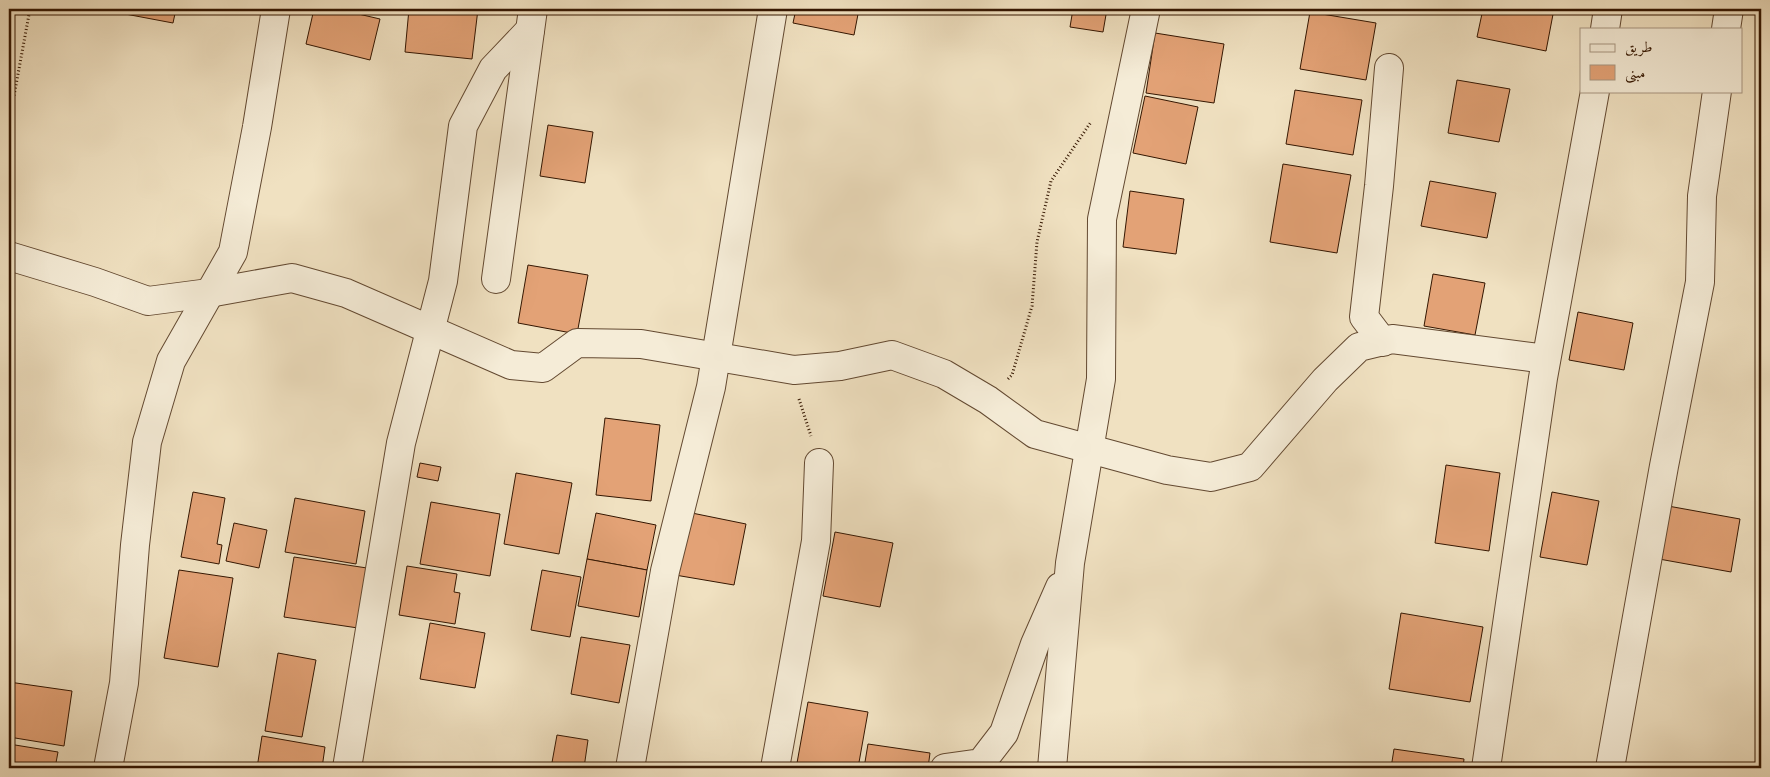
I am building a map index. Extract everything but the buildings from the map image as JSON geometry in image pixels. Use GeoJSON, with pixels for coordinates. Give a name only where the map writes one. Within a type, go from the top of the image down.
{"type":"FeatureCollection","features":[{"type":"Feature","properties":{"kind":"street"},"geometry":{"type":"LineString","coordinates":[[108,768],[124,683],[135,546],[147,442],[170,361],[233,252],[257,127],[276,9]]}},
{"type":"Feature","properties":{"kind":"street"},"geometry":{"type":"LineString","coordinates":[[630,768],[665,571],[711,387],[773,9]]}},
{"type":"Feature","properties":{"kind":"street"},"geometry":{"type":"LineString","coordinates":[[1052,768],[1070,563],[1101,379],[1102,219],[1140,45],[1146,9]]}},
{"type":"Feature","properties":{"kind":"street"},"geometry":{"type":"LineString","coordinates":[[1605,28],[1608,9]]}},
{"type":"Feature","properties":{"kind":"street"},"geometry":{"type":"LineString","coordinates":[[1726,28],[1729,9]]}},
{"type":"Feature","properties":{"kind":"street"},"geometry":{"type":"LineString","coordinates":[[496,279],[531,20]]}},
{"type":"Feature","properties":{"kind":"street"},"geometry":{"type":"LineString","coordinates":[[347,768],[401,443],[443,281],[463,126],[493,69],[531,20]]}},
{"type":"Feature","properties":{"kind":"street"},"geometry":{"type":"LineString","coordinates":[[1383,342],[1364,317],[1380,186],[1389,68]]}},
{"type":"Feature","properties":{"kind":"street"},"geometry":{"type":"LineString","coordinates":[[1486,768],[1518,536],[1546,359],[1595,92]]}},
{"type":"Feature","properties":{"kind":"street"},"geometry":{"type":"LineString","coordinates":[[1610,768],[1664,466],[1700,282],[1702,196],[1717,92]]}},
{"type":"Feature","properties":{"kind":"street"},"geometry":{"type":"LineString","coordinates":[[9,256],[95,282],[148,301],[209,293],[292,278],[346,292],[430,331],[512,365],[543,368],[577,343],[641,344],[797,370],[840,366],[892,355],[944,374],[988,400],[1036,434],[1167,470],[1211,477],[1250,467],[1325,380],[1359,347],[1392,339],[1546,359]]}},
{"type":"Feature","properties":{"kind":"street"},"geometry":{"type":"LineString","coordinates":[[775,768],[816,541],[819,463]]}},
{"type":"Feature","properties":{"kind":"street"},"geometry":{"type":"LineString","coordinates":[[945,768],[981,763],[1004,733],[1035,644],[1070,563]]}},
{"type":"Feature","properties":{"kind":"path"},"geometry":{"type":"LineString","coordinates":[[9,123],[30,9]]}},
{"type":"Feature","properties":{"kind":"path"},"geometry":{"type":"LineString","coordinates":[[988,400],[1012,375],[1032,306],[1037,242],[1051,181],[1092,120]]}},
{"type":"Feature","properties":{"kind":"path"},"geometry":{"type":"LineString","coordinates":[[797,370],[799,406],[819,463]]}}]}
